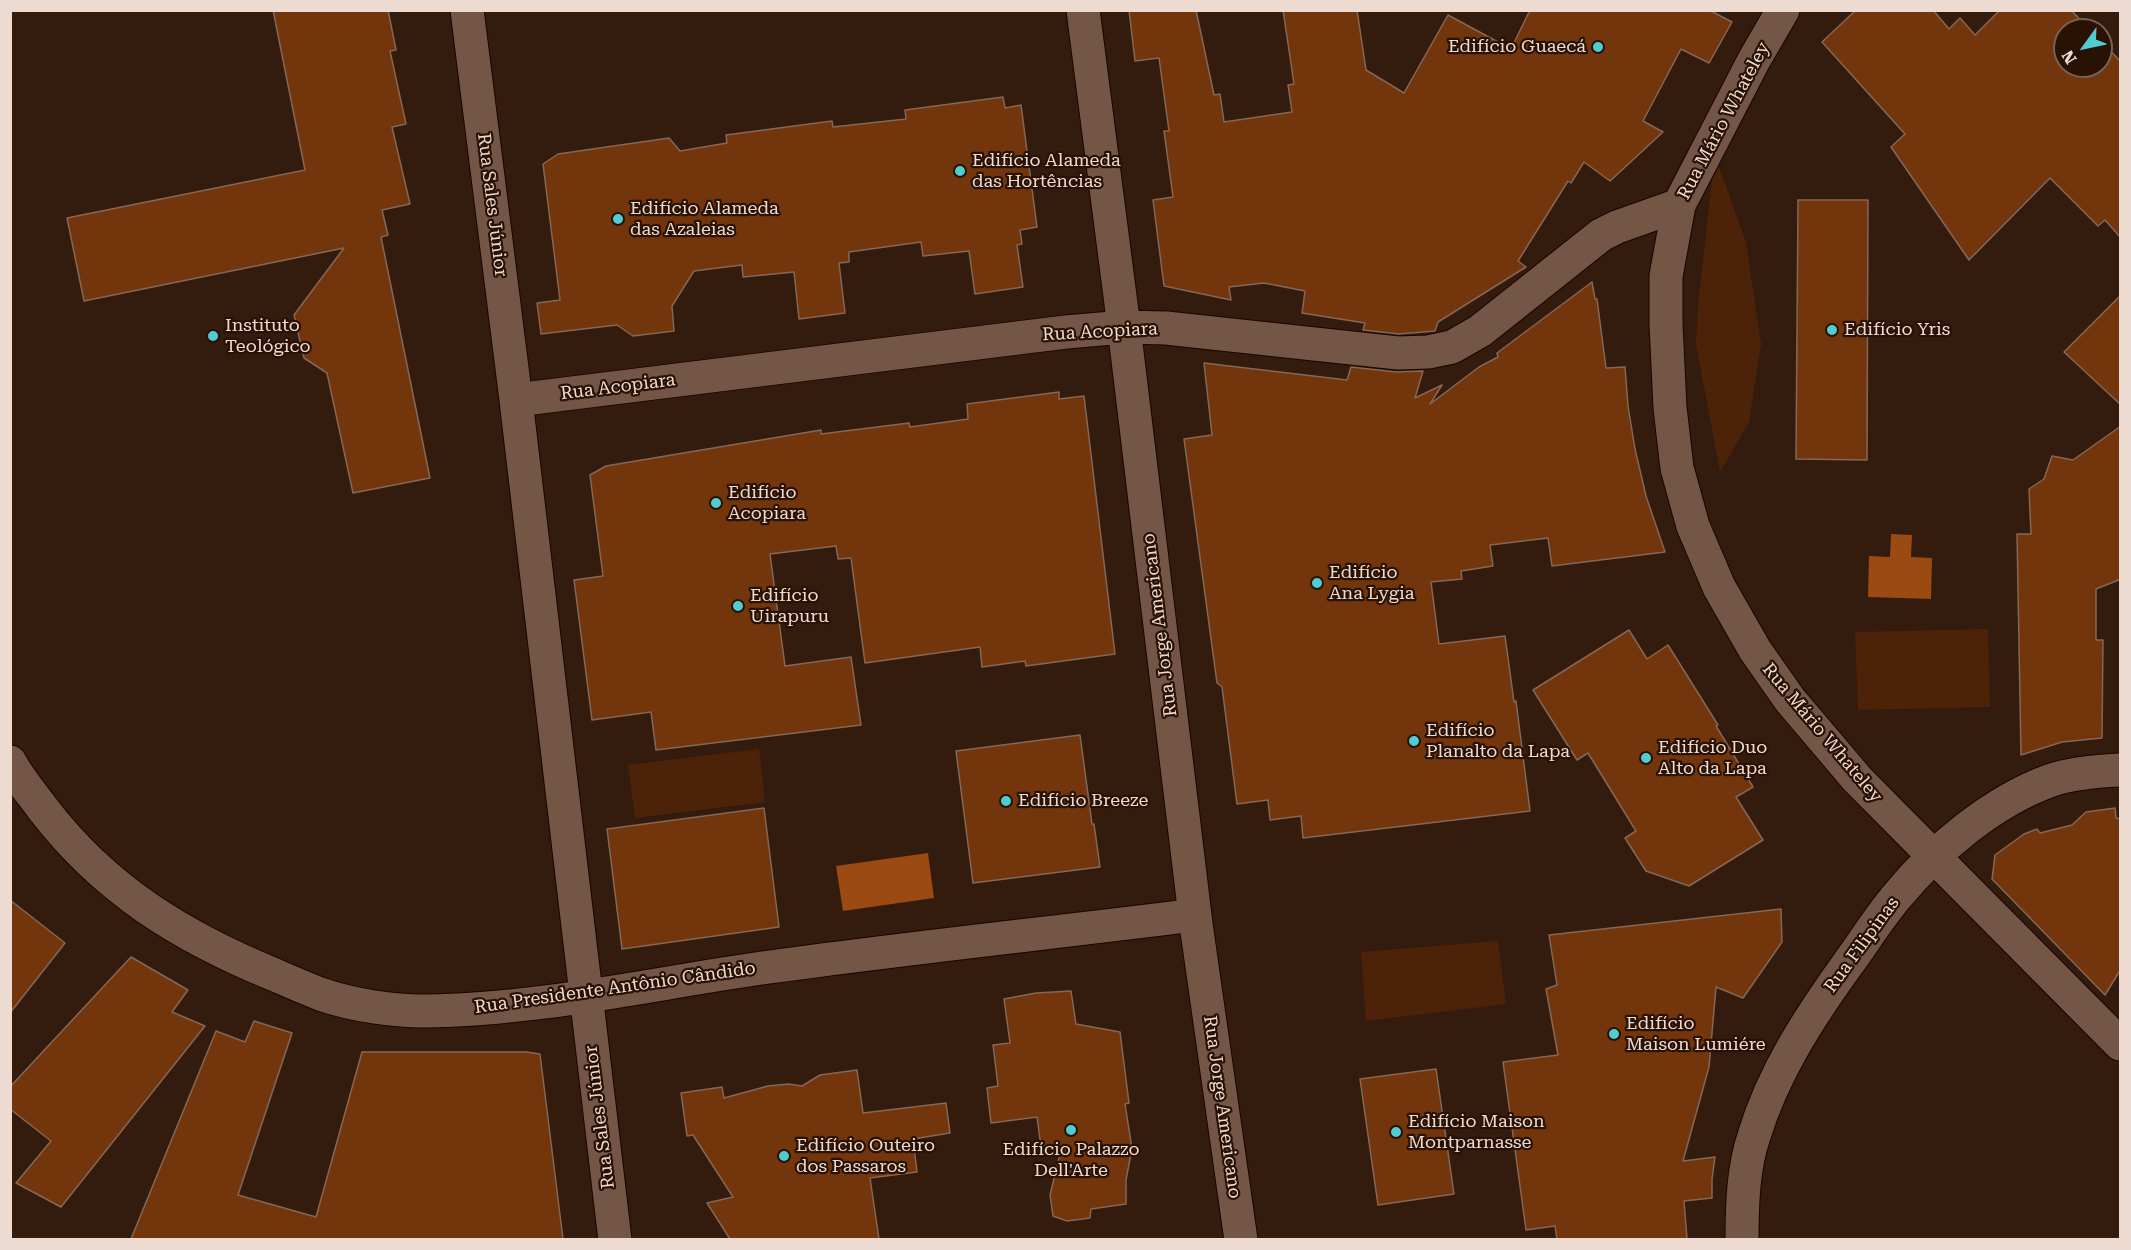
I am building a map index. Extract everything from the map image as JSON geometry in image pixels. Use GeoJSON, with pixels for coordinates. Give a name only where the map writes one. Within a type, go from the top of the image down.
{"type":"FeatureCollection","features":[{"type":"Feature","properties":{"kind":"street","name":"Rua Sales Júnior"},"geometry":{"type":"LineString","coordinates":[[467,10],[516,400],[615,1239]]}},
{"type":"Feature","properties":{"kind":"street","name":"Rua Jorge Americano"},"geometry":{"type":"LineString","coordinates":[[1083,10],[1195,915],[1241,1239]]}},
{"type":"Feature","properties":{"kind":"street","name":"Rua Mário Whateley"},"geometry":{"type":"LineString","coordinates":[[1783,10],[1754,60],[1679,205],[1666,276],[1670,408],[1677,468],[1693,526],[1719,587],[1755,650],[1784,691],[1858,780],[1933,858],[2121,1044]]}},
{"type":"Feature","properties":{"kind":"street","name":"Rua Acopiara"},"geometry":{"type":"LineString","coordinates":[[516,400],[1054,333],[1124,327],[1167,328],[1398,353],[1428,352],[1452,346],[1480,331],[1601,235],[1679,205]]}},
{"type":"Feature","properties":{"kind":"street","name":"Rua Presidente Antônio Cândido"},"geometry":{"type":"LineString","coordinates":[[10,762],[56,825],[92,866],[140,903],[194,939],[248,964],[324,995],[374,1006],[421,1011],[503,1007],[762,968],[1195,915]]}},
{"type":"Feature","properties":{"kind":"street","name":"Rua Filipinas"},"geometry":{"type":"LineString","coordinates":[[1742,1239],[1745,1176],[1753,1137],[1769,1095],[1818,1006],[1897,896],[1933,858],[1962,832],[2001,806],[2049,781],[2078,774],[2121,770]]}},
{"type":"Feature","properties":{"kind":"shaded area"},"geometry":{"type":"Polygon","coordinates":[[[1719,167],[1746,242],[1761,344],[1749,422],[1720,472],[1696,344],[1712,180],[1719,167]]]}},
{"type":"Feature","properties":{"kind":"shaded area"},"geometry":{"type":"Polygon","coordinates":[[[1891,534],[1912,535],[1911,557],[1932,558],[1931,599],[1868,597],[1869,556],[1890,557],[1891,534]]]}},
{"type":"Feature","properties":{"kind":"shaded area"},"geometry":{"type":"Polygon","coordinates":[[[1988,629],[1990,707],[1858,710],[1855,632],[1988,629]]]}},
{"type":"Feature","properties":{"kind":"shaded area"},"geometry":{"type":"Polygon","coordinates":[[[759,749],[765,802],[635,818],[628,765],[759,749]]]}},
{"type":"Feature","properties":{"kind":"shaded area"},"geometry":{"type":"Polygon","coordinates":[[[928,853],[934,898],[843,911],[836,866],[928,853]]]}},
{"type":"Feature","properties":{"kind":"shaded area"},"geometry":{"type":"Polygon","coordinates":[[[1498,941],[1506,1004],[1366,1021],[1361,952],[1498,941]]]}},
{"type":"Feature","properties":{"kind":"building"},"geometry":{"type":"Polygon","coordinates":[[[273,10],[388,10],[396,50],[390,51],[406,124],[392,127],[410,204],[382,210],[388,235],[381,237],[430,478],[353,493],[327,373],[304,358],[294,315],[344,248],[84,301],[67,218],[305,170],[273,10]]]}},
{"type":"Feature","properties":{"kind":"building"},"geometry":{"type":"Polygon","coordinates":[[[1129,10],[1196,10],[1214,95],[1220,94],[1224,122],[1292,112],[1288,85],[1294,84],[1283,10],[1357,10],[1366,70],[1404,93],[1448,15],[1511,49],[1530,10],[1709,10],[1732,22],[1709,63],[1681,49],[1643,121],[1663,132],[1610,181],[1584,162],[1571,183],[1568,181],[1518,261],[1526,267],[1438,322],[1435,331],[1399,334],[1363,330],[1365,323],[1302,313],[1305,291],[1264,283],[1229,287],[1231,300],[1164,286],[1153,200],[1173,197],[1164,131],[1169,131],[1159,58],[1135,61],[1129,10]]]}},
{"type":"Feature","properties":{"kind":"building"},"geometry":{"type":"Polygon","coordinates":[[[1856,10],[1933,10],[1949,29],[1960,18],[1975,35],[2000,10],[2071,10],[2079,18],[2053,18],[2053,78],[2113,78],[2113,54],[2121,62],[2121,238],[2105,220],[2098,226],[2050,178],[1969,260],[1891,147],[1905,134],[1822,42],[1856,10]]]}},
{"type":"Feature","properties":{"kind":"building"},"geometry":{"type":"Polygon","coordinates":[[[1003,97],[1005,108],[1021,105],[1037,227],[1020,230],[1022,244],[1017,245],[1023,287],[975,294],[969,251],[923,256],[921,242],[849,252],[849,262],[839,263],[845,313],[799,319],[794,272],[743,277],[742,265],[694,271],[672,306],[674,331],[633,336],[617,325],[541,334],[537,303],[560,300],[543,164],[558,154],[669,138],[680,151],[727,143],[726,135],[832,121],[833,127],[906,119],[905,110],[1003,97]]]}},
{"type":"Feature","properties":{"kind":"building","name":"Edifício Yris"},"geometry":{"type":"Polygon","coordinates":[[[1798,200],[1868,200],[1867,460],[1796,459],[1798,200]]]}},
{"type":"Feature","properties":{"kind":"building"},"geometry":{"type":"Polygon","coordinates":[[[1592,282],[1595,299],[1597,299],[1606,368],[1625,367],[1635,449],[1646,496],[1665,552],[1552,566],[1548,538],[1490,545],[1493,566],[1461,571],[1462,579],[1431,582],[1439,644],[1505,636],[1530,811],[1303,838],[1301,816],[1270,820],[1268,800],[1237,804],[1222,687],[1217,683],[1184,439],[1212,435],[1204,363],[1347,380],[1351,367],[1396,372],[1423,371],[1415,398],[1442,385],[1430,404],[1479,367],[1498,357],[1497,353],[1592,282]]]}},
{"type":"Feature","properties":{"kind":"building"},"geometry":{"type":"Polygon","coordinates":[[[2121,295],[2121,405],[2064,352],[2121,295]]]}},
{"type":"Feature","properties":{"kind":"building"},"geometry":{"type":"Polygon","coordinates":[[[1059,392],[1059,399],[1084,396],[1115,654],[1026,666],[1025,661],[982,667],[980,647],[865,663],[851,558],[838,559],[836,546],[770,554],[785,666],[851,657],[861,725],[656,750],[651,712],[592,720],[574,580],[603,576],[590,475],[606,466],[821,430],[821,434],[909,423],[910,427],[968,419],[967,404],[1059,392]]]}},
{"type":"Feature","properties":{"kind":"building"},"geometry":{"type":"Polygon","coordinates":[[[2121,426],[2121,579],[2096,589],[2096,640],[2103,640],[2102,738],[2062,742],[2021,755],[2017,534],[2031,534],[2029,489],[2044,479],[2052,456],[2073,460],[2121,426]]]}},
{"type":"Feature","properties":{"kind":"building","name":"Edifício Duo Alto da Lapa"},"geometry":{"type":"Polygon","coordinates":[[[1629,630],[1647,659],[1668,645],[1718,725],[1716,726],[1753,787],[1736,797],[1763,840],[1689,886],[1646,871],[1625,838],[1636,831],[1588,753],[1577,760],[1533,690],[1629,630]]]}},
{"type":"Feature","properties":{"kind":"building","name":"Edifício Breeze"},"geometry":{"type":"Polygon","coordinates":[[[1080,735],[1100,867],[973,883],[956,751],[1080,735]]]}},
{"type":"Feature","properties":{"kind":"building"},"geometry":{"type":"Polygon","coordinates":[[[764,808],[779,927],[622,949],[607,829],[764,808]]]}},
{"type":"Feature","properties":{"kind":"building"},"geometry":{"type":"Polygon","coordinates":[[[2115,808],[2116,818],[2121,819],[2121,969],[2105,995],[1992,879],[1995,855],[2024,834],[2037,829],[2040,833],[2072,825],[2086,812],[2115,808]]]}},
{"type":"Feature","properties":{"kind":"building"},"geometry":{"type":"Polygon","coordinates":[[[10,900],[65,943],[10,1013],[10,900]]]}},
{"type":"Feature","properties":{"kind":"building"},"geometry":{"type":"Polygon","coordinates":[[[1781,909],[1782,942],[1743,998],[1716,987],[1709,1067],[1683,1161],[1715,1157],[1712,1198],[1684,1201],[1687,1239],[1557,1239],[1555,1226],[1526,1230],[1503,1062],[1558,1055],[1546,989],[1557,985],[1549,935],[1781,909]]]}},
{"type":"Feature","properties":{"kind":"building"},"geometry":{"type":"Polygon","coordinates":[[[131,957],[188,990],[172,1012],[205,1026],[61,1207],[16,1183],[51,1141],[10,1109],[10,1087],[131,957]]]}},
{"type":"Feature","properties":{"kind":"building"},"geometry":{"type":"Polygon","coordinates":[[[1071,991],[1076,1024],[1120,1032],[1129,1103],[1125,1104],[1131,1142],[1126,1180],[1126,1204],[1091,1209],[1090,1218],[1067,1221],[1053,1216],[1050,1195],[1061,1150],[1041,1147],[1037,1117],[991,1123],[987,1088],[998,1086],[993,1045],[1010,1043],[1004,999],[1036,993],[1071,991]]]}},
{"type":"Feature","properties":{"kind":"building"},"geometry":{"type":"Polygon","coordinates":[[[254,1021],[292,1033],[238,1195],[316,1217],[362,1052],[526,1052],[540,1054],[563,1239],[131,1239],[216,1031],[245,1042],[254,1021]]]}},
{"type":"Feature","properties":{"kind":"building","name":"Edifício Maison Montparnasse"},"geometry":{"type":"Polygon","coordinates":[[[1436,1069],[1454,1194],[1378,1205],[1360,1079],[1436,1069]]]}},
{"type":"Feature","properties":{"kind":"building","name":"Edifício Outeiro dos Passaros"},"geometry":{"type":"Polygon","coordinates":[[[857,1070],[863,1113],[946,1103],[950,1133],[913,1139],[917,1172],[870,1178],[879,1239],[730,1239],[707,1203],[733,1197],[693,1135],[687,1136],[681,1093],[722,1087],[724,1098],[768,1086],[789,1084],[802,1086],[820,1075],[857,1070]]]}},
{"type":"Feature","properties":{"kind":"place","name":"Edifício Guaecá"},"geometry":{"type":"Point","coordinates":[1598,47]}},
{"type":"Feature","properties":{"kind":"place","name":"Edifício Alameda das Hortências"},"geometry":{"type":"Point","coordinates":[960,171]}},
{"type":"Feature","properties":{"kind":"place","name":"Edifício Alameda das Azaleias"},"geometry":{"type":"Point","coordinates":[618,219]}},
{"type":"Feature","properties":{"kind":"place","name":"Edifício Yris"},"geometry":{"type":"Point","coordinates":[1832,330]}},
{"type":"Feature","properties":{"kind":"place","name":"Instituto Teológico"},"geometry":{"type":"Point","coordinates":[213,336]}},
{"type":"Feature","properties":{"kind":"place","name":"Edifício Acopiara"},"geometry":{"type":"Point","coordinates":[716,503]}},
{"type":"Feature","properties":{"kind":"place","name":"Edifício Ana Lygia"},"geometry":{"type":"Point","coordinates":[1317,583]}},
{"type":"Feature","properties":{"kind":"place","name":"Edifício Uirapuru"},"geometry":{"type":"Point","coordinates":[738,606]}},
{"type":"Feature","properties":{"kind":"place","name":"Edifício Planalto da Lapa"},"geometry":{"type":"Point","coordinates":[1414,741]}},
{"type":"Feature","properties":{"kind":"place","name":"Edifício Duo Alto da Lapa"},"geometry":{"type":"Point","coordinates":[1646,758]}},
{"type":"Feature","properties":{"kind":"place","name":"Edifício Breeze"},"geometry":{"type":"Point","coordinates":[1006,801]}},
{"type":"Feature","properties":{"kind":"place","name":"Edifício Maison Lumiére"},"geometry":{"type":"Point","coordinates":[1614,1034]}},
{"type":"Feature","properties":{"kind":"place","name":"Edifício Palazzo Dell'Arte"},"geometry":{"type":"Point","coordinates":[1071,1130]}},
{"type":"Feature","properties":{"kind":"place","name":"Edifício Maison Montparnasse"},"geometry":{"type":"Point","coordinates":[1396,1132]}},
{"type":"Feature","properties":{"kind":"place","name":"Edifício Outeiro dos Passaros"},"geometry":{"type":"Point","coordinates":[784,1156]}}]}
